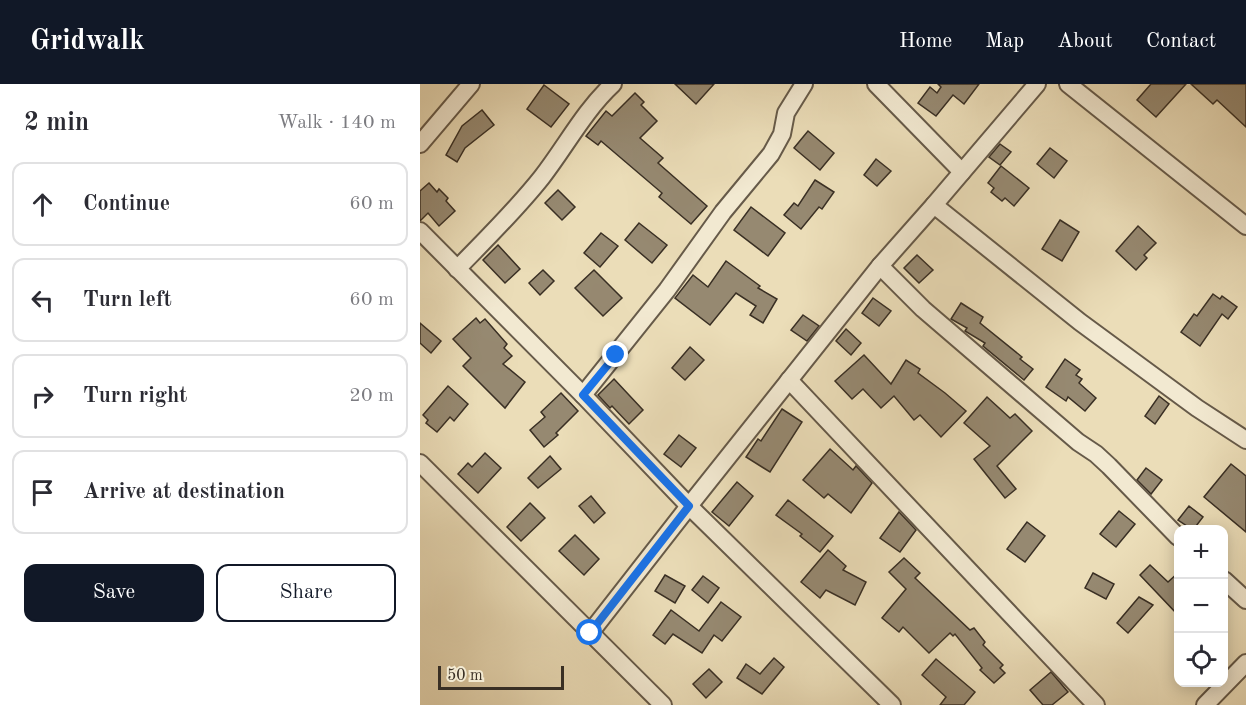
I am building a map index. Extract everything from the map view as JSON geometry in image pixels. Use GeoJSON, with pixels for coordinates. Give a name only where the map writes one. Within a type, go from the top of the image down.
{"type":"FeatureCollection","features":[{"type":"Feature","properties":{"kind":"street"},"geometry":{"type":"LineString","coordinates":[[420,144],[471,84]]}},
{"type":"Feature","properties":{"kind":"street"},"geometry":{"type":"LineString","coordinates":[[457,269],[520,205],[599,97],[612,84]]}},
{"type":"Feature","properties":{"kind":"street"},"geometry":{"type":"LineString","coordinates":[[583,395],[667,290],[723,212],[771,154],[782,135],[786,112],[804,84]]}},
{"type":"Feature","properties":{"kind":"street"},"geometry":{"type":"LineString","coordinates":[[876,84],[962,172]]}},
{"type":"Feature","properties":{"kind":"street"},"geometry":{"type":"LineString","coordinates":[[590,633],[880,266],[1037,84]]}},
{"type":"Feature","properties":{"kind":"street"},"geometry":{"type":"LineString","coordinates":[[1068,84],[1246,226]]}},
{"type":"Feature","properties":{"kind":"street"},"geometry":{"type":"LineString","coordinates":[[934,205],[1080,322],[1197,408],[1246,440]]}},
{"type":"Feature","properties":{"kind":"street"},"geometry":{"type":"LineString","coordinates":[[420,231],[583,395],[689,506],[892,705]]}},
{"type":"Feature","properties":{"kind":"street"},"geometry":{"type":"LineString","coordinates":[[880,266],[923,309],[1078,442],[1096,454],[1174,532]]}},
{"type":"Feature","properties":{"kind":"street"},"geometry":{"type":"LineString","coordinates":[[789,380],[1096,705]]}},
{"type":"Feature","properties":{"kind":"street"},"geometry":{"type":"LineString","coordinates":[[420,463],[663,705]]}},
{"type":"Feature","properties":{"kind":"street"},"geometry":{"type":"LineString","coordinates":[[1228,584],[1246,600]]}},
{"type":"Feature","properties":{"kind":"street"},"geometry":{"type":"LineString","coordinates":[[1205,705],[1246,663]]}},
{"type":"Feature","properties":{"kind":"building"},"geometry":{"type":"Polygon","coordinates":[[[675,84],[714,84],[696,104],[675,84]]]}},
{"type":"Feature","properties":{"kind":"building"},"geometry":{"type":"Polygon","coordinates":[[[938,84],[979,84],[964,104],[953,95],[936,116],[918,103],[930,87],[937,93],[941,87],[938,84]]]}},
{"type":"Feature","properties":{"kind":"building"},"geometry":{"type":"Polygon","coordinates":[[[1151,84],[1186,84],[1156,117],[1137,100],[1151,84]]]}},
{"type":"Feature","properties":{"kind":"building"},"geometry":{"type":"Polygon","coordinates":[[[1191,84],[1246,84],[1246,127],[1217,100],[1213,104],[1191,84]]]}},
{"type":"Feature","properties":{"kind":"building"},"geometry":{"type":"Polygon","coordinates":[[[544,85],[569,104],[551,127],[527,109],[544,85]]]}},
{"type":"Feature","properties":{"kind":"building"},"geometry":{"type":"Polygon","coordinates":[[[635,93],[644,102],[641,105],[657,121],[640,138],[663,158],[658,163],[707,206],[691,224],[659,197],[662,193],[601,141],[598,145],[586,136],[606,111],[612,116],[635,93]]]}},
{"type":"Feature","properties":{"kind":"building"},"geometry":{"type":"Polygon","coordinates":[[[482,110],[494,125],[465,148],[457,162],[446,155],[462,126],[482,110]]]}},
{"type":"Feature","properties":{"kind":"building"},"geometry":{"type":"Polygon","coordinates":[[[808,131],[834,153],[820,170],[794,148],[808,131]]]}},
{"type":"Feature","properties":{"kind":"building"},"geometry":{"type":"Polygon","coordinates":[[[1000,144],[1011,152],[1000,165],[989,157],[1000,144]]]}},
{"type":"Feature","properties":{"kind":"building"},"geometry":{"type":"Polygon","coordinates":[[[1050,148],[1067,161],[1054,178],[1037,164],[1050,148]]]}},
{"type":"Feature","properties":{"kind":"building"},"geometry":{"type":"Polygon","coordinates":[[[876,159],[891,171],[877,186],[864,175],[876,159]]]}},
{"type":"Feature","properties":{"kind":"building"},"geometry":{"type":"Polygon","coordinates":[[[1001,166],[1029,188],[1014,206],[1005,198],[1002,201],[991,192],[994,188],[988,183],[1001,166]]]}},
{"type":"Feature","properties":{"kind":"building"},"geometry":{"type":"Polygon","coordinates":[[[815,180],[834,192],[822,209],[819,207],[801,229],[784,215],[794,203],[798,206],[815,180]]]}},
{"type":"Feature","properties":{"kind":"building"},"geometry":{"type":"Polygon","coordinates":[[[429,183],[437,192],[439,189],[448,198],[446,201],[455,211],[439,226],[428,213],[420,221],[420,191],[429,183]]]}},
{"type":"Feature","properties":{"kind":"building"},"geometry":{"type":"Polygon","coordinates":[[[558,190],[575,207],[562,220],[545,203],[558,190]]]}},
{"type":"Feature","properties":{"kind":"building"},"geometry":{"type":"Polygon","coordinates":[[[751,207],[785,233],[768,256],[734,230],[751,207]]]}},
{"type":"Feature","properties":{"kind":"building"},"geometry":{"type":"Polygon","coordinates":[[[1060,220],[1079,232],[1062,261],[1042,249],[1060,220]]]}},
{"type":"Feature","properties":{"kind":"building"},"geometry":{"type":"Polygon","coordinates":[[[639,223],[667,245],[652,263],[625,240],[639,223]]]}},
{"type":"Feature","properties":{"kind":"building"},"geometry":{"type":"Polygon","coordinates":[[[1138,226],[1156,243],[1144,255],[1147,258],[1136,270],[1116,251],[1138,226]]]}},
{"type":"Feature","properties":{"kind":"building"},"geometry":{"type":"Polygon","coordinates":[[[601,233],[618,246],[600,267],[584,253],[601,233]]]}},
{"type":"Feature","properties":{"kind":"building"},"geometry":{"type":"Polygon","coordinates":[[[498,245],[520,269],[505,283],[483,260],[498,245]]]}},
{"type":"Feature","properties":{"kind":"building"},"geometry":{"type":"Polygon","coordinates":[[[917,255],[933,270],[919,283],[904,268],[917,255]]]}},
{"type":"Feature","properties":{"kind":"building"},"geometry":{"type":"Polygon","coordinates":[[[726,261],[760,286],[758,288],[777,299],[763,323],[750,315],[756,306],[736,293],[710,325],[675,298],[693,275],[708,287],[726,261]]]}},
{"type":"Feature","properties":{"kind":"building"},"geometry":{"type":"Polygon","coordinates":[[[543,270],[554,281],[540,295],[529,283],[543,270]]]}},
{"type":"Feature","properties":{"kind":"building"},"geometry":{"type":"Polygon","coordinates":[[[594,270],[622,298],[603,316],[575,288],[594,270]]]}},
{"type":"Feature","properties":{"kind":"building"},"geometry":{"type":"Polygon","coordinates":[[[1213,294],[1220,299],[1222,296],[1237,307],[1228,319],[1222,314],[1200,346],[1181,332],[1194,314],[1197,316],[1213,294]]]}},
{"type":"Feature","properties":{"kind":"building"},"geometry":{"type":"Polygon","coordinates":[[[873,298],[891,311],[879,326],[862,313],[873,298]]]}},
{"type":"Feature","properties":{"kind":"building"},"geometry":{"type":"Polygon","coordinates":[[[961,303],[983,317],[980,323],[1022,357],[1020,359],[1033,369],[1024,380],[983,346],[985,343],[965,331],[967,328],[951,319],[961,303]]]}},
{"type":"Feature","properties":{"kind":"building"},"geometry":{"type":"Polygon","coordinates":[[[803,315],[819,326],[807,341],[791,330],[803,315]]]}},
{"type":"Feature","properties":{"kind":"building"},"geometry":{"type":"Polygon","coordinates":[[[476,318],[480,323],[485,319],[507,344],[504,348],[512,356],[503,364],[525,382],[505,408],[463,366],[471,358],[453,339],[476,318]]]}},
{"type":"Feature","properties":{"kind":"building"},"geometry":{"type":"Polygon","coordinates":[[[420,323],[441,341],[431,353],[420,343],[420,323]]]}},
{"type":"Feature","properties":{"kind":"building"},"geometry":{"type":"Polygon","coordinates":[[[846,329],[861,343],[851,355],[836,341],[846,329]]]}},
{"type":"Feature","properties":{"kind":"building"},"geometry":{"type":"Polygon","coordinates":[[[690,347],[704,360],[685,380],[672,368],[690,347]]]}},
{"type":"Feature","properties":{"kind":"building"},"geometry":{"type":"Polygon","coordinates":[[[864,355],[891,384],[906,360],[920,369],[918,373],[966,411],[941,437],[920,415],[914,420],[894,396],[881,408],[863,389],[852,399],[835,381],[864,355]]]}},
{"type":"Feature","properties":{"kind":"building"},"geometry":{"type":"Polygon","coordinates":[[[1065,359],[1080,370],[1076,375],[1082,379],[1079,383],[1096,398],[1085,411],[1068,397],[1066,401],[1046,387],[1065,359]]]}},
{"type":"Feature","properties":{"kind":"building"},"geometry":{"type":"Polygon","coordinates":[[[614,379],[643,410],[629,424],[598,395],[614,379]]]}},
{"type":"Feature","properties":{"kind":"building"},"geometry":{"type":"Polygon","coordinates":[[[448,386],[468,404],[454,421],[450,417],[437,432],[426,423],[428,420],[423,415],[448,386]]]}},
{"type":"Feature","properties":{"kind":"building"},"geometry":{"type":"Polygon","coordinates":[[[561,393],[578,411],[556,433],[558,435],[544,447],[530,430],[545,417],[541,412],[561,393]]]}},
{"type":"Feature","properties":{"kind":"building"},"geometry":{"type":"Polygon","coordinates":[[[1159,396],[1169,404],[1155,424],[1145,416],[1159,396]]]}},
{"type":"Feature","properties":{"kind":"building"},"geometry":{"type":"Polygon","coordinates":[[[987,397],[1010,418],[1015,414],[1032,431],[997,466],[1016,489],[1005,498],[974,459],[990,446],[964,423],[987,397]]]}},
{"type":"Feature","properties":{"kind":"building"},"geometry":{"type":"Polygon","coordinates":[[[782,409],[802,422],[770,472],[746,457],[758,439],[761,441],[782,409]]]}},
{"type":"Feature","properties":{"kind":"building"},"geometry":{"type":"Polygon","coordinates":[[[679,435],[696,448],[681,467],[664,454],[679,435]]]}},
{"type":"Feature","properties":{"kind":"building"},"geometry":{"type":"Polygon","coordinates":[[[830,449],[853,470],[856,466],[872,483],[851,513],[828,494],[824,498],[803,480],[830,449]]]}},
{"type":"Feature","properties":{"kind":"building"},"geometry":{"type":"Polygon","coordinates":[[[485,453],[501,468],[478,493],[458,474],[468,463],[472,467],[485,453]]]}},
{"type":"Feature","properties":{"kind":"building"},"geometry":{"type":"Polygon","coordinates":[[[550,456],[561,469],[538,488],[528,478],[550,456]]]}},
{"type":"Feature","properties":{"kind":"building"},"geometry":{"type":"Polygon","coordinates":[[[1231,464],[1246,476],[1246,532],[1204,497],[1231,464]]]}},
{"type":"Feature","properties":{"kind":"building"},"geometry":{"type":"Polygon","coordinates":[[[1146,468],[1162,480],[1151,494],[1137,480],[1146,468]]]}},
{"type":"Feature","properties":{"kind":"building"},"geometry":{"type":"Polygon","coordinates":[[[737,482],[753,496],[729,526],[712,512],[737,482]]]}},
{"type":"Feature","properties":{"kind":"building"},"geometry":{"type":"Polygon","coordinates":[[[591,496],[605,513],[594,523],[579,506],[591,496]]]}},
{"type":"Feature","properties":{"kind":"building"},"geometry":{"type":"Polygon","coordinates":[[[788,500],[833,536],[820,552],[800,536],[802,534],[776,515],[788,500]]]}},
{"type":"Feature","properties":{"kind":"building"},"geometry":{"type":"Polygon","coordinates":[[[530,503],[545,518],[521,541],[507,527],[530,503]]]}},
{"type":"Feature","properties":{"kind":"building"},"geometry":{"type":"Polygon","coordinates":[[[1189,506],[1203,517],[1197,525],[1186,525],[1178,520],[1189,506]]]}},
{"type":"Feature","properties":{"kind":"building"},"geometry":{"type":"Polygon","coordinates":[[[1119,511],[1135,524],[1116,547],[1100,534],[1119,511]]]}},
{"type":"Feature","properties":{"kind":"building"},"geometry":{"type":"Polygon","coordinates":[[[899,512],[916,530],[900,552],[880,538],[899,512]]]}},
{"type":"Feature","properties":{"kind":"building"},"geometry":{"type":"Polygon","coordinates":[[[1027,522],[1045,536],[1025,562],[1007,549],[1027,522]]]}},
{"type":"Feature","properties":{"kind":"building"},"geometry":{"type":"Polygon","coordinates":[[[575,535],[599,559],[584,575],[559,551],[575,535]]]}},
{"type":"Feature","properties":{"kind":"building"},"geometry":{"type":"Polygon","coordinates":[[[828,550],[846,566],[843,570],[866,582],[855,605],[826,590],[820,598],[801,582],[828,550]]]}},
{"type":"Feature","properties":{"kind":"building"},"geometry":{"type":"Polygon","coordinates":[[[904,558],[920,573],[915,578],[970,630],[974,628],[985,642],[983,645],[1003,665],[1000,668],[1005,673],[994,683],[980,670],[982,668],[955,634],[953,636],[950,633],[929,653],[903,627],[899,632],[882,618],[906,589],[889,572],[904,558]]]}},
{"type":"Feature","properties":{"kind":"building"},"geometry":{"type":"Polygon","coordinates":[[[1150,565],[1168,582],[1174,577],[1174,611],[1140,575],[1150,565]]]}},
{"type":"Feature","properties":{"kind":"building"},"geometry":{"type":"Polygon","coordinates":[[[1093,573],[1114,584],[1106,599],[1085,588],[1093,573]]]}},
{"type":"Feature","properties":{"kind":"building"},"geometry":{"type":"Polygon","coordinates":[[[665,575],[685,586],[675,603],[655,591],[665,575]]]}},
{"type":"Feature","properties":{"kind":"building"},"geometry":{"type":"Polygon","coordinates":[[[703,576],[719,588],[708,603],[692,590],[703,576]]]}},
{"type":"Feature","properties":{"kind":"building"},"geometry":{"type":"Polygon","coordinates":[[[1139,597],[1153,605],[1128,633],[1117,623],[1139,597]]]}},
{"type":"Feature","properties":{"kind":"building"},"geometry":{"type":"Polygon","coordinates":[[[721,602],[741,617],[722,641],[714,635],[702,653],[673,634],[665,644],[653,635],[671,610],[699,631],[721,602]]]}},
{"type":"Feature","properties":{"kind":"building"},"geometry":{"type":"Polygon","coordinates":[[[774,658],[784,667],[762,694],[737,678],[746,664],[760,674],[774,658]]]}},
{"type":"Feature","properties":{"kind":"building"},"geometry":{"type":"Polygon","coordinates":[[[936,659],[975,692],[964,705],[940,705],[946,697],[922,675],[936,659]]]}},
{"type":"Feature","properties":{"kind":"building"},"geometry":{"type":"Polygon","coordinates":[[[709,669],[722,682],[706,698],[693,684],[709,669]]]}},
{"type":"Feature","properties":{"kind":"building"},"geometry":{"type":"Polygon","coordinates":[[[1051,672],[1068,692],[1052,705],[1043,705],[1030,690],[1051,672]]]}},
{"type":"Feature","properties":{"kind":"route"},"geometry":{"type":"LineString","coordinates":[[590,633],[689,506],[583,395],[616,355]]}}]}
